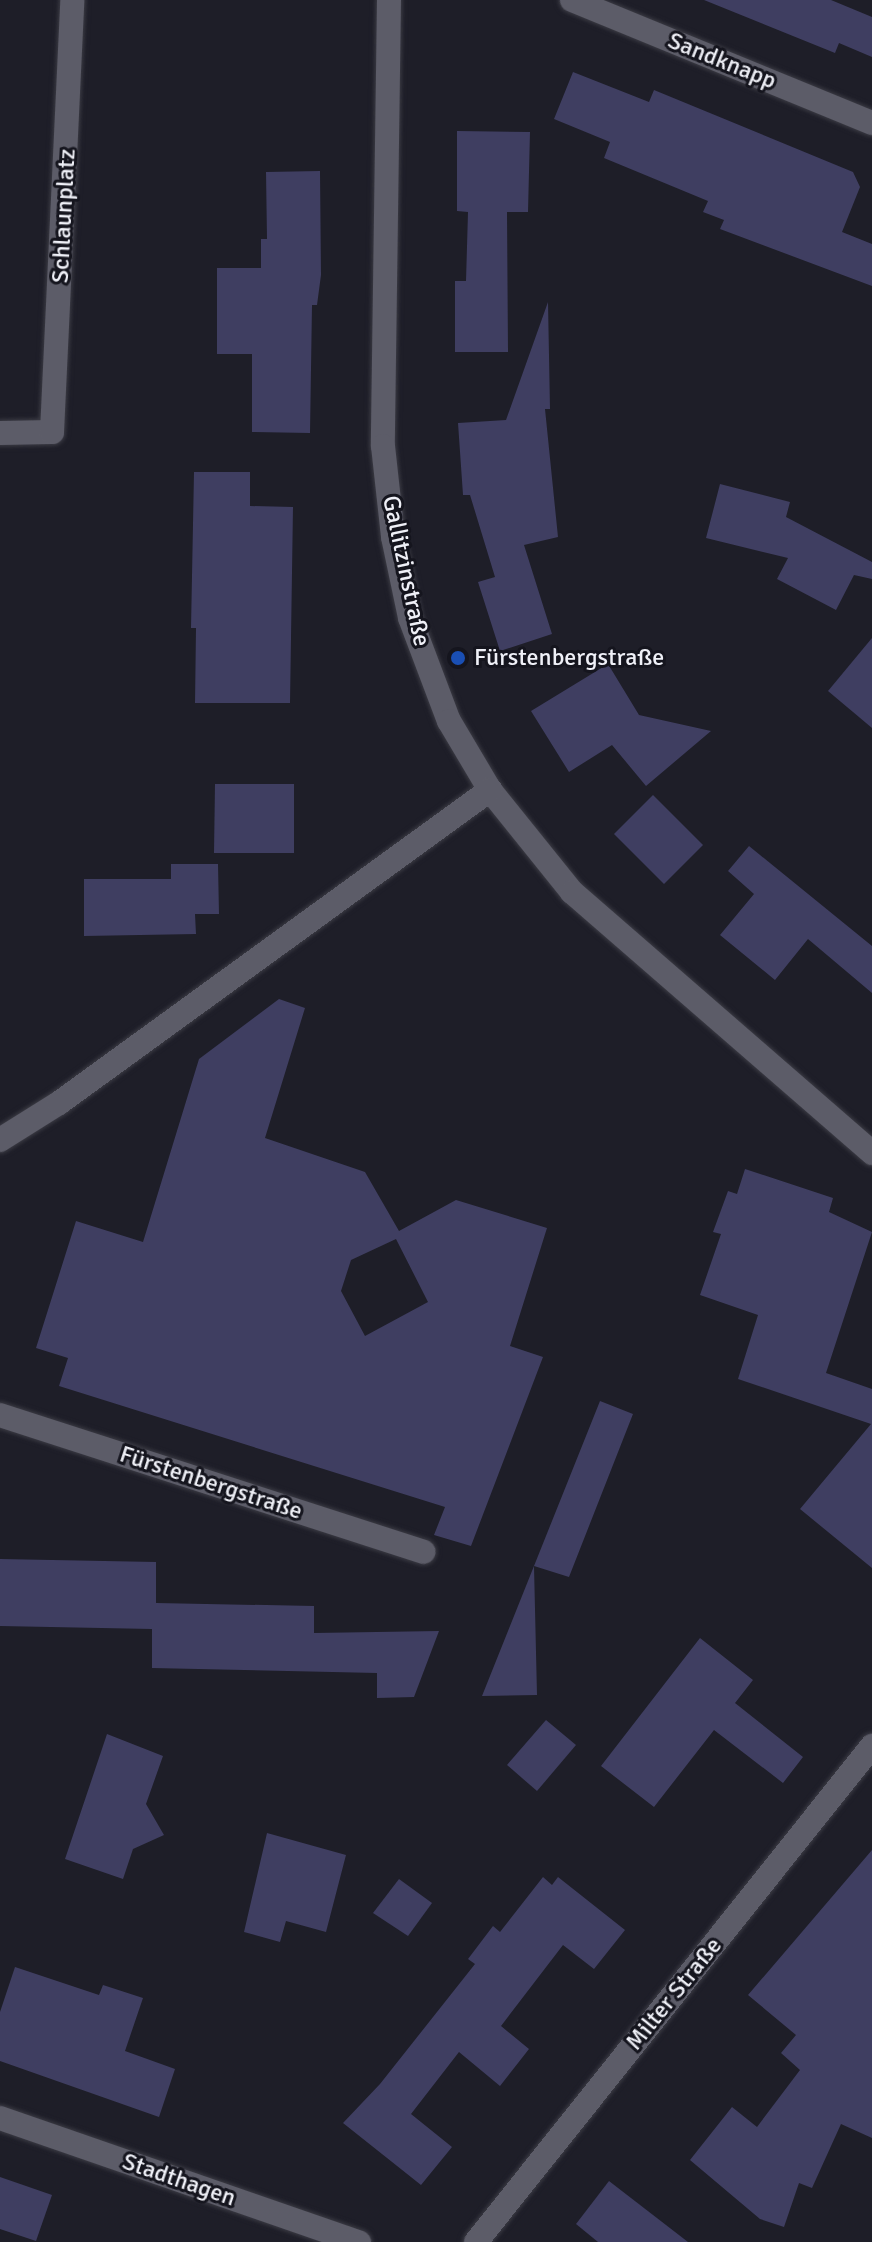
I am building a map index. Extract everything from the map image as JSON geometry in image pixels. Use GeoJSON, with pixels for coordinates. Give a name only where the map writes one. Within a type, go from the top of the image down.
{"type":"FeatureCollection","features":[{"type":"Feature","properties":{"kind":"street","name":"Schlaunplatz"},"geometry":{"type":"LineString","coordinates":[[0,433],[52,432],[72,0]]}},
{"type":"Feature","properties":{"kind":"street","name":"Gallitzinstraße"},"geometry":{"type":"LineString","coordinates":[[389,0],[383,446],[393,537],[410,618],[449,721],[490,790],[543,861],[604,923],[872,1153]]}},
{"type":"Feature","properties":{"kind":"street","name":"Sandknapp"},"geometry":{"type":"LineString","coordinates":[[572,0],[872,123]]}},
{"type":"Feature","properties":{"kind":"street"},"geometry":{"type":"LineString","coordinates":[[0,1140],[59,1103],[490,790]]}},
{"type":"Feature","properties":{"kind":"street","name":"Fürstenbergstraße"},"geometry":{"type":"LineString","coordinates":[[0,1415],[423,1552]]}},
{"type":"Feature","properties":{"kind":"street","name":"Milter Straße"},"geometry":{"type":"LineString","coordinates":[[476,2242],[872,1746]]}},
{"type":"Feature","properties":{"kind":"street","name":"Stadthagen"},"geometry":{"type":"LineString","coordinates":[[0,2118],[359,2242]]}},
{"type":"Feature","properties":{"kind":"building"},"geometry":{"type":"Polygon","coordinates":[[[704,0],[831,0],[872,17],[872,57],[839,43],[835,53],[704,0]]]}},
{"type":"Feature","properties":{"kind":"building"},"geometry":{"type":"Polygon","coordinates":[[[573,72],[649,102],[654,90],[853,172],[860,187],[842,232],[872,244],[872,286],[720,229],[724,220],[703,212],[708,201],[604,158],[610,142],[554,119],[573,72]]]}},
{"type":"Feature","properties":{"kind":"building"},"geometry":{"type":"Polygon","coordinates":[[[457,131],[530,132],[528,212],[507,212],[508,352],[455,352],[455,281],[466,281],[468,212],[457,211],[457,131]]]}},
{"type":"Feature","properties":{"kind":"building"},"geometry":{"type":"Polygon","coordinates":[[[320,171],[321,275],[317,305],[312,305],[310,433],[252,432],[252,354],[217,354],[217,268],[261,268],[261,239],[267,239],[266,172],[320,171]]]}},
{"type":"Feature","properties":{"kind":"building"},"geometry":{"type":"Polygon","coordinates":[[[548,302],[550,409],[545,409],[558,537],[524,545],[552,634],[500,651],[478,582],[495,577],[470,495],[463,495],[458,423],[506,420],[548,302]]]}},
{"type":"Feature","properties":{"kind":"building"},"geometry":{"type":"Polygon","coordinates":[[[194,472],[250,472],[250,506],[293,507],[290,703],[195,703],[196,628],[191,628],[194,472]]]}},
{"type":"Feature","properties":{"kind":"building"},"geometry":{"type":"Polygon","coordinates":[[[720,484],[790,502],[786,517],[872,562],[872,579],[854,575],[836,610],[777,579],[788,558],[706,538],[720,484]]]}},
{"type":"Feature","properties":{"kind":"building"},"geometry":{"type":"Polygon","coordinates":[[[872,638],[872,728],[828,691],[872,638]]]}},
{"type":"Feature","properties":{"kind":"building"},"geometry":{"type":"Polygon","coordinates":[[[608,664],[639,715],[711,731],[646,786],[612,745],[569,772],[531,711],[608,664]]]}},
{"type":"Feature","properties":{"kind":"building"},"geometry":{"type":"Polygon","coordinates":[[[215,784],[294,784],[294,853],[214,853],[215,784]]]}},
{"type":"Feature","properties":{"kind":"building"},"geometry":{"type":"Polygon","coordinates":[[[653,795],[703,845],[664,884],[614,834],[653,795]]]}},
{"type":"Feature","properties":{"kind":"building"},"geometry":{"type":"Polygon","coordinates":[[[749,846],[872,946],[872,993],[808,939],[775,980],[720,935],[754,894],[728,871],[749,846]]]}},
{"type":"Feature","properties":{"kind":"building"},"geometry":{"type":"Polygon","coordinates":[[[171,864],[218,864],[219,914],[195,914],[196,934],[84,936],[84,879],[171,879],[171,864]]]}},
{"type":"Feature","properties":{"kind":"building"},"geometry":{"type":"Polygon","coordinates":[[[279,999],[305,1008],[265,1138],[365,1172],[399,1231],[456,1200],[547,1228],[510,1346],[543,1357],[471,1546],[434,1535],[445,1507],[59,1386],[68,1358],[36,1348],[76,1221],[143,1242],[199,1059],[279,999]],[[396,1239],[351,1260],[341,1291],[365,1336],[428,1302],[396,1239]]]}},
{"type":"Feature","properties":{"kind":"building"},"geometry":{"type":"Polygon","coordinates":[[[745,1169],[833,1198],[829,1212],[872,1232],[826,1373],[872,1389],[872,1568],[800,1509],[871,1424],[738,1379],[758,1315],[700,1295],[721,1234],[713,1232],[728,1191],[737,1194],[745,1169]]]}},
{"type":"Feature","properties":{"kind":"building"},"geometry":{"type":"Polygon","coordinates":[[[600,1401],[633,1414],[569,1577],[534,1566],[600,1401]]]}},
{"type":"Feature","properties":{"kind":"building"},"geometry":{"type":"Polygon","coordinates":[[[0,1559],[156,1562],[156,1603],[314,1606],[314,1633],[439,1631],[414,1697],[377,1698],[377,1673],[152,1668],[152,1629],[0,1626],[0,1559]]]}},
{"type":"Feature","properties":{"kind":"building"},"geometry":{"type":"Polygon","coordinates":[[[534,1566],[537,1695],[482,1696],[534,1566]]]}},
{"type":"Feature","properties":{"kind":"building"},"geometry":{"type":"Polygon","coordinates":[[[700,1638],[753,1680],[735,1703],[803,1757],[783,1783],[714,1730],[654,1807],[601,1766],[700,1638]]]}},
{"type":"Feature","properties":{"kind":"building"},"geometry":{"type":"Polygon","coordinates":[[[546,1720],[576,1745],[537,1791],[507,1765],[546,1720]]]}},
{"type":"Feature","properties":{"kind":"building"},"geometry":{"type":"Polygon","coordinates":[[[107,1734],[163,1756],[146,1804],[164,1835],[133,1849],[123,1879],[65,1859],[107,1734]]]}},
{"type":"Feature","properties":{"kind":"building"},"geometry":{"type":"Polygon","coordinates":[[[267,1833],[346,1855],[326,1932],[286,1921],[280,1942],[244,1932],[267,1833]]]}},
{"type":"Feature","properties":{"kind":"building"},"geometry":{"type":"Polygon","coordinates":[[[872,1850],[872,2138],[841,2124],[812,2188],[799,2183],[784,2227],[760,2219],[690,2160],[732,2107],[757,2127],[800,2070],[781,2053],[796,2035],[748,1995],[872,1850]]]}},
{"type":"Feature","properties":{"kind":"building"},"geometry":{"type":"Polygon","coordinates":[[[543,1877],[552,1885],[558,1877],[625,1930],[594,1969],[563,1945],[501,2026],[529,2049],[500,2086],[459,2052],[411,2114],[452,2147],[421,2185],[343,2123],[380,2084],[475,1964],[468,1959],[493,1926],[500,1932],[543,1877]]]}},
{"type":"Feature","properties":{"kind":"building"},"geometry":{"type":"Polygon","coordinates":[[[399,1879],[432,1903],[408,1936],[373,1913],[399,1879]]]}},
{"type":"Feature","properties":{"kind":"building"},"geometry":{"type":"Polygon","coordinates":[[[15,1967],[99,1995],[103,1985],[143,1998],[125,2051],[175,2069],[159,2117],[0,2061],[0,2012],[15,1967]]]}},
{"type":"Feature","properties":{"kind":"building"},"geometry":{"type":"Polygon","coordinates":[[[0,2177],[52,2195],[36,2241],[0,2229],[0,2177]]]}},
{"type":"Feature","properties":{"kind":"building"},"geometry":{"type":"Polygon","coordinates":[[[609,2181],[688,2242],[598,2242],[576,2224],[609,2181]]]}},
{"type":"Feature","properties":{"kind":"place","name":"Fürstenbergstraße"},"geometry":{"type":"Point","coordinates":[458,658]}}]}
